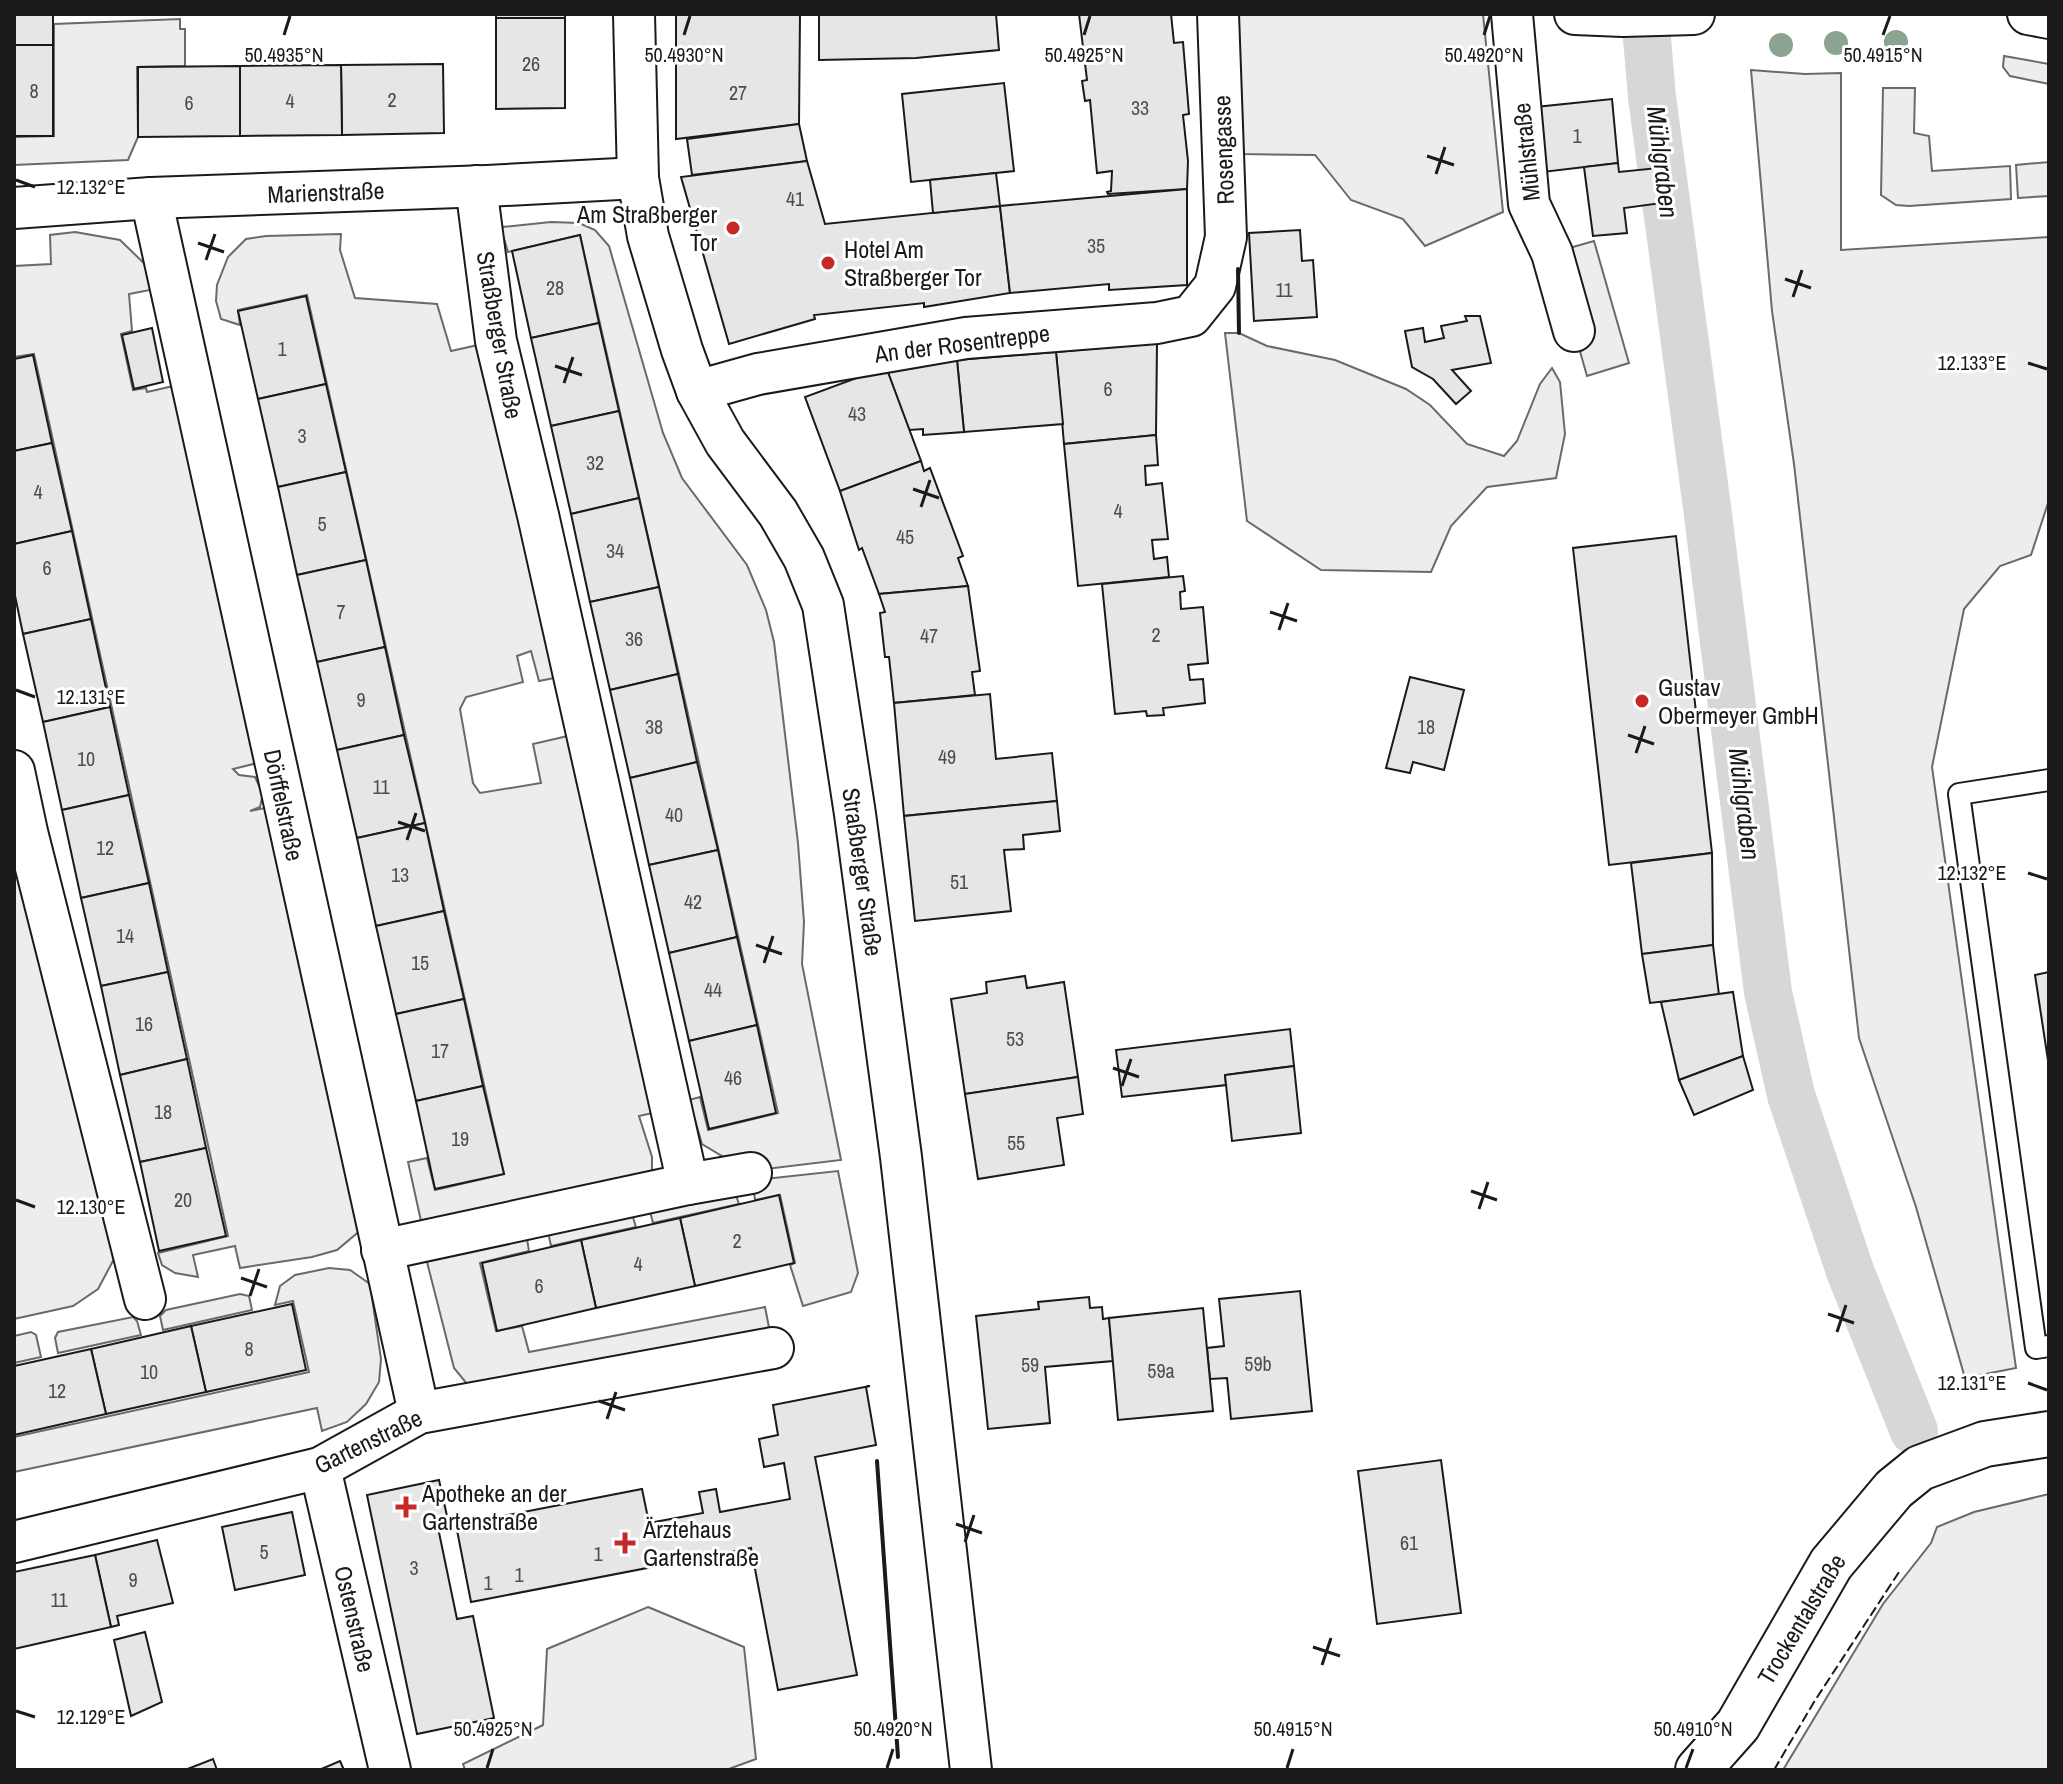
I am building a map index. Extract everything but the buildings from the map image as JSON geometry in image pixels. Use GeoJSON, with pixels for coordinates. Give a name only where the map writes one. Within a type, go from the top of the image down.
{"type":"FeatureCollection","features":[{"type":"Feature","properties":{"kind":"main road","name":"Trockentalstraße"},"geometry":{"type":"LineString","coordinates":[[1698,1770],[1738,1725],[1831,1564],[1894,1489],[1920,1468],[1985,1444],[2049,1434]]}},
{"type":"Feature","properties":{"kind":"street","name":"Straßberger Straße"},"geometry":{"type":"LineString","coordinates":[[634,14],[638,178],[648,236],[682,350],[697,391],[725,442],[778,513],[804,558],[823,605],[855,814],[901,1157],[971,1770]]}},
{"type":"Feature","properties":{"kind":"street","name":"Rosengasse"},"geometry":{"type":"LineString","coordinates":[[1215,286],[1226,237],[1218,14]]}},
{"type":"Feature","properties":{"kind":"street","name":"Mühlstraße"},"geometry":{"type":"LineString","coordinates":[[1512,14],[1529,204],[1552,253],[1574,331]]}},
{"type":"Feature","properties":{"kind":"street"},"geometry":{"type":"LineString","coordinates":[[1575,14],[1678,15]]}},
{"type":"Feature","properties":{"kind":"street"},"geometry":{"type":"LineString","coordinates":[[2028,14],[2049,18]]}},
{"type":"Feature","properties":{"kind":"street","name":"Marienstraße"},"geometry":{"type":"LineString","coordinates":[[14,208],[151,198],[638,178]]}},
{"type":"Feature","properties":{"kind":"street","name":"Straßberger Straße"},"geometry":{"type":"LineString","coordinates":[[476,186],[496,341],[688,1184]]}},
{"type":"Feature","properties":{"kind":"street","name":"Dörffelstraße"},"geometry":{"type":"LineString","coordinates":[[151,198],[419,1413]]}},
{"type":"Feature","properties":{"kind":"street","name":"An der Rosentreppe"},"geometry":{"type":"LineString","coordinates":[[697,391],[758,374],[966,338],[1157,323],[1191,316],[1215,286]]}},
{"type":"Feature","properties":{"kind":"street"},"geometry":{"type":"LineString","coordinates":[[14,771],[145,1299]]}},
{"type":"Feature","properties":{"kind":"street"},"geometry":{"type":"LineString","coordinates":[[382,1250],[751,1173]]}},
{"type":"Feature","properties":{"kind":"street","name":"Gartenstraße"},"geometry":{"type":"LineString","coordinates":[[14,1542],[320,1468],[419,1413],[773,1348]]}},
{"type":"Feature","properties":{"kind":"street","name":"Ostenstraße"},"geometry":{"type":"LineString","coordinates":[[320,1468],[390,1770]]}},
{"type":"Feature","properties":{"kind":"lane"},"geometry":{"type":"LineString","coordinates":[[2049,780],[1959,794],[2036,1348],[2049,1346]]}},
{"type":"Feature","properties":{"kind":"shaded area"},"geometry":{"type":"Polygon","coordinates":[[[1236,14],[1483,14],[1503,212],[1425,246],[1403,219],[1351,200],[1315,155],[1242,154],[1236,14]]]}},
{"type":"Feature","properties":{"kind":"shaded area"},"geometry":{"type":"Polygon","coordinates":[[[180,19],[180,29],[185,29],[185,66],[137,67],[138,137],[128,160],[14,165],[14,137],[54,136],[54,24],[180,19]]]}},
{"type":"Feature","properties":{"kind":"shaded area"},"geometry":{"type":"Polygon","coordinates":[[[2004,56],[2049,64],[2049,84],[2010,76],[2003,67],[2004,56]]]}},
{"type":"Feature","properties":{"kind":"shaded area"},"geometry":{"type":"Polygon","coordinates":[[[1751,70],[1841,73],[1841,250],[2049,237],[2049,500],[2031,555],[2000,566],[1964,609],[1932,767],[2016,1368],[1965,1378],[1916,1207],[1859,1038],[1794,464],[1772,311],[1751,70]]]}},
{"type":"Feature","properties":{"kind":"shaded area"},"geometry":{"type":"Polygon","coordinates":[[[1883,88],[1915,88],[1914,133],[1929,136],[1932,171],[2010,166],[2011,199],[1909,206],[1896,205],[1881,195],[1883,88]]]}},
{"type":"Feature","properties":{"kind":"shaded area"},"geometry":{"type":"Polygon","coordinates":[[[2049,162],[2049,196],[2018,198],[2016,165],[2049,162]]]}},
{"type":"Feature","properties":{"kind":"shaded area"},"geometry":{"type":"Polygon","coordinates":[[[551,222],[579,223],[595,230],[609,246],[663,433],[682,478],[747,565],[766,610],[774,642],[798,843],[804,922],[802,964],[841,1160],[766,1169],[722,1156],[702,1144],[689,1100],[700,1097],[708,1130],[778,1113],[580,235],[508,252],[502,232],[502,227],[551,222]]]}},
{"type":"Feature","properties":{"kind":"shaded area"},"geometry":{"type":"Polygon","coordinates":[[[75,232],[120,240],[151,270],[155,289],[129,294],[132,331],[121,334],[133,390],[146,388],[147,392],[191,382],[274,759],[233,769],[239,775],[255,777],[263,794],[260,807],[250,811],[284,804],[362,1229],[337,1250],[312,1257],[240,1268],[235,1246],[193,1255],[198,1277],[175,1273],[162,1265],[158,1253],[228,1236],[34,354],[14,357],[14,266],[51,264],[50,235],[75,232]]]}},
{"type":"Feature","properties":{"kind":"shaded area"},"geometry":{"type":"Polygon","coordinates":[[[341,234],[340,250],[355,298],[437,304],[451,351],[496,341],[564,676],[539,681],[531,651],[517,656],[523,682],[466,697],[460,709],[473,783],[480,793],[541,783],[533,744],[585,732],[671,1109],[639,1116],[652,1157],[652,1172],[429,1226],[421,1221],[408,1162],[427,1158],[435,1190],[504,1174],[307,295],[238,310],[240,325],[221,319],[216,301],[217,285],[228,257],[246,239],[341,234]]]}},
{"type":"Feature","properties":{"kind":"shaded area"},"geometry":{"type":"Polygon","coordinates":[[[1594,241],[1629,363],[1587,376],[1552,253],[1594,241]]]}},
{"type":"Feature","properties":{"kind":"shaded area"},"geometry":{"type":"Polygon","coordinates":[[[1225,333],[1239,333],[1267,346],[1335,360],[1406,389],[1430,405],[1467,444],[1504,456],[1517,441],[1540,384],[1552,368],[1560,382],[1565,434],[1556,478],[1487,487],[1451,526],[1431,572],[1321,570],[1247,521],[1225,333]]]}},
{"type":"Feature","properties":{"kind":"shaded area"},"geometry":{"type":"Polygon","coordinates":[[[14,819],[115,1236],[114,1259],[98,1289],[73,1306],[14,1319],[14,819]]]}},
{"type":"Feature","properties":{"kind":"shaded area"},"geometry":{"type":"Polygon","coordinates":[[[838,1171],[858,1273],[851,1292],[803,1306],[790,1265],[795,1263],[780,1195],[755,1200],[754,1180],[838,1171]]]}},
{"type":"Feature","properties":{"kind":"shaded area"},"geometry":{"type":"Polygon","coordinates":[[[733,1187],[739,1204],[653,1223],[649,1207],[733,1187]]]}},
{"type":"Feature","properties":{"kind":"shaded area"},"geometry":{"type":"Polygon","coordinates":[[[631,1211],[636,1227],[551,1246],[548,1232],[631,1211]]]}},
{"type":"Feature","properties":{"kind":"shaded area"},"geometry":{"type":"Polygon","coordinates":[[[526,1233],[529,1251],[480,1263],[496,1331],[522,1326],[529,1352],[765,1307],[773,1348],[467,1384],[454,1368],[427,1262],[433,1252],[526,1233]]]}},
{"type":"Feature","properties":{"kind":"shaded area"},"geometry":{"type":"Polygon","coordinates":[[[329,1268],[350,1270],[370,1284],[381,1359],[379,1382],[366,1404],[347,1422],[322,1431],[317,1408],[14,1472],[14,1437],[309,1372],[293,1301],[275,1305],[280,1286],[295,1275],[329,1268]]]}},
{"type":"Feature","properties":{"kind":"shaded area"},"geometry":{"type":"Polygon","coordinates":[[[240,1294],[249,1296],[252,1310],[163,1330],[160,1316],[166,1310],[240,1294]]]}},
{"type":"Feature","properties":{"kind":"shaded area"},"geometry":{"type":"Polygon","coordinates":[[[133,1317],[141,1335],[58,1353],[55,1338],[58,1332],[133,1317]]]}},
{"type":"Feature","properties":{"kind":"shaded area"},"geometry":{"type":"Polygon","coordinates":[[[31,1332],[36,1335],[41,1357],[14,1363],[14,1336],[31,1332]]]}},
{"type":"Feature","properties":{"kind":"shaded area"},"geometry":{"type":"Polygon","coordinates":[[[2049,1494],[2049,1770],[1783,1770],[1883,1604],[1931,1543],[1937,1527],[1974,1512],[2049,1494]]]}},
{"type":"Feature","properties":{"kind":"shaded area"},"geometry":{"type":"Polygon","coordinates":[[[648,1607],[744,1647],[756,1759],[726,1770],[465,1770],[463,1764],[543,1725],[547,1649],[648,1607]]]}},
{"type":"Feature","properties":{"kind":"waterway","name":"Mühlgraben"},"geometry":{"type":"LineString","coordinates":[[1645,14],[1652,97],[1768,992],[1791,1095],[1850,1271],[1914,1431]]}},
{"type":"Feature","properties":{"kind":"fence"},"geometry":{"type":"LineString","coordinates":[[1238,270],[1239,333]]}},
{"type":"Feature","properties":{"kind":"fence"},"geometry":{"type":"LineString","coordinates":[[1774,1770],[1814,1702],[1901,1569]]}},
{"type":"Feature","properties":{"kind":"wall"},"geometry":{"type":"LineString","coordinates":[[1238,269],[1239,333]]}},
{"type":"Feature","properties":{"kind":"wall"},"geometry":{"type":"LineString","coordinates":[[877,1461],[898,1757]]}},
{"type":"Feature","properties":{"kind":"place","name":"Am Straßberger Tor"},"geometry":{"type":"Point","coordinates":[733,228]}},
{"type":"Feature","properties":{"kind":"place","name":"Hotel Am Straßberger Tor"},"geometry":{"type":"Point","coordinates":[828,263]}},
{"type":"Feature","properties":{"kind":"place","name":"Gustav Obermeyer GmbH"},"geometry":{"type":"Point","coordinates":[1642,701]}},
{"type":"Feature","properties":{"kind":"place","name":"Apotheke an der Gartenstraße"},"geometry":{"type":"Point","coordinates":[406,1507]}},
{"type":"Feature","properties":{"kind":"place","name":"Ärztehaus Gartenstraße"},"geometry":{"type":"Point","coordinates":[625,1543]}}]}
